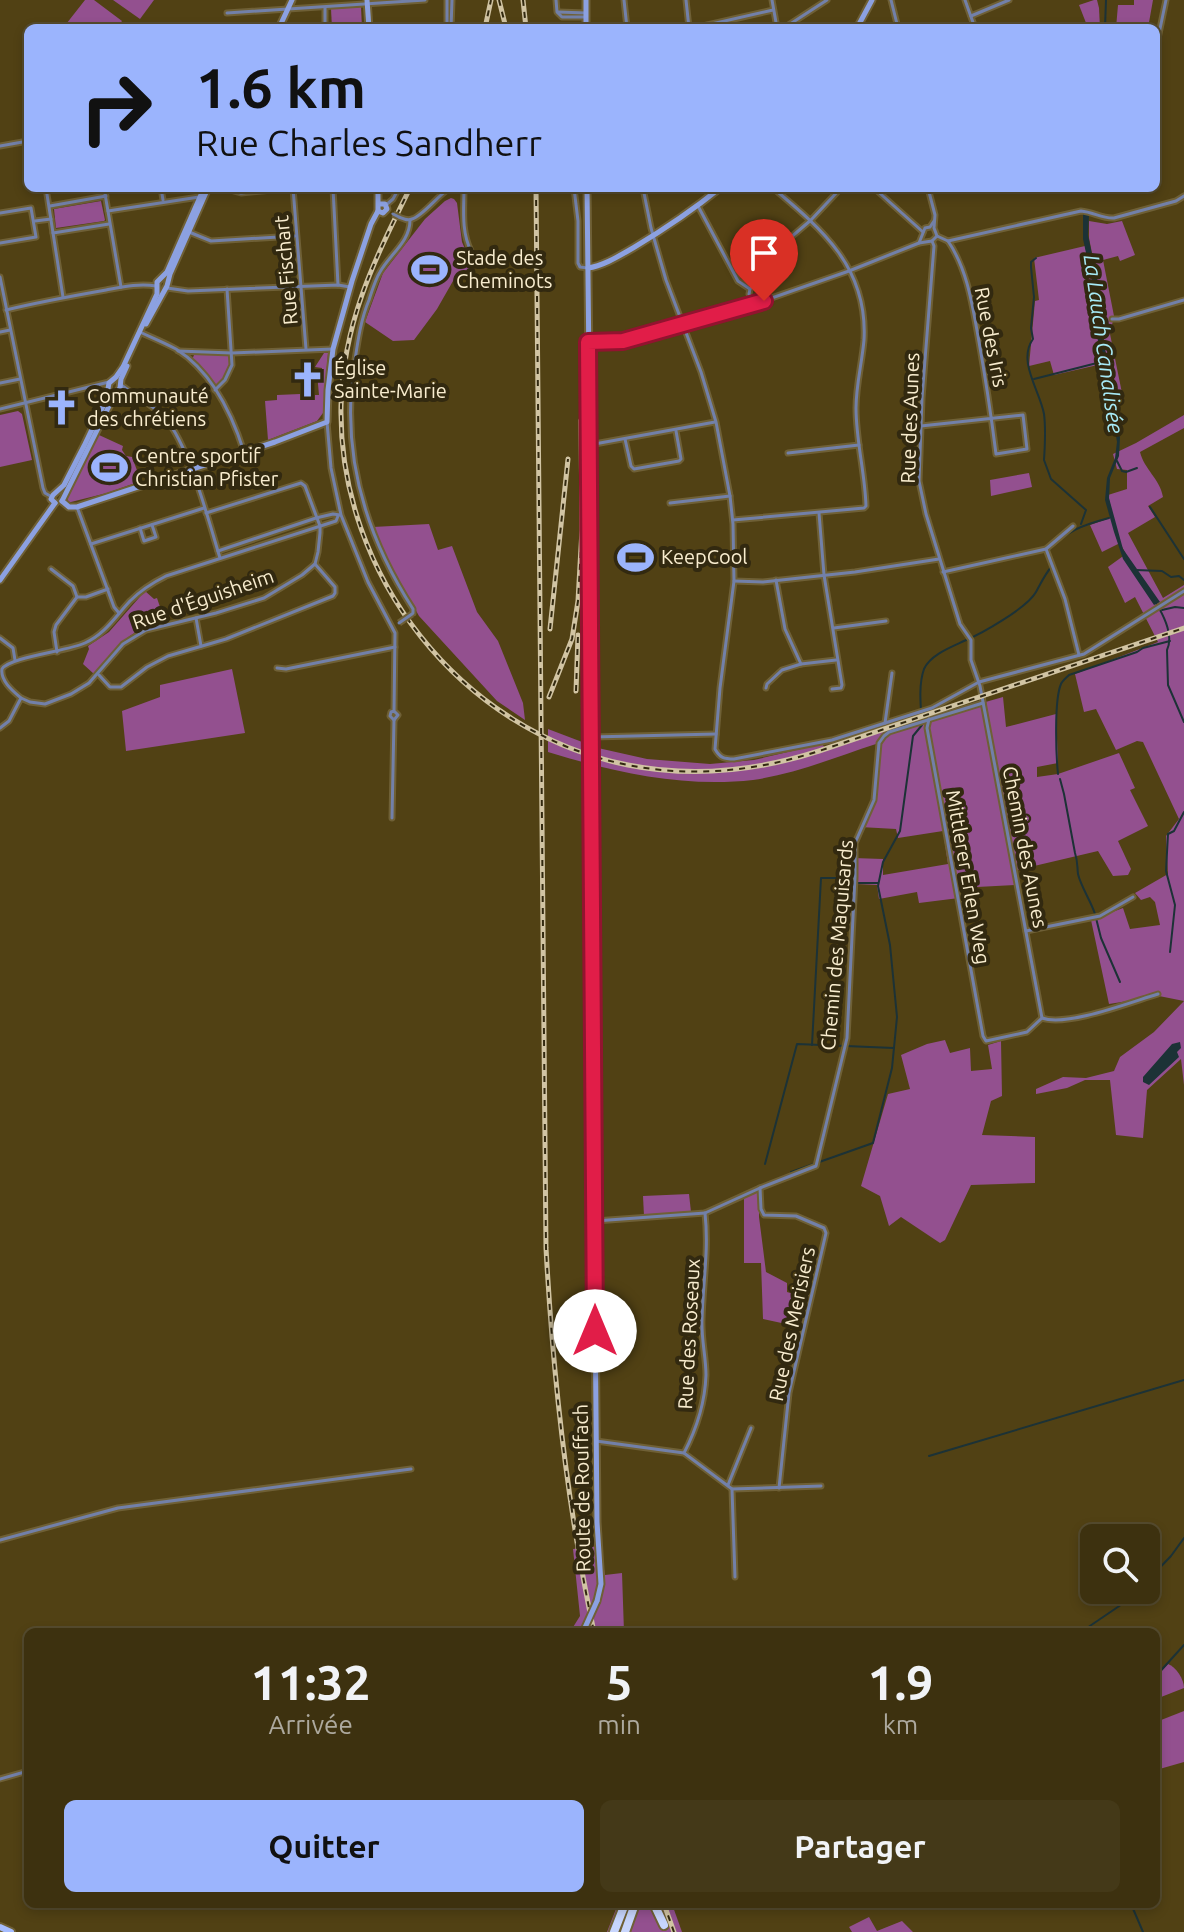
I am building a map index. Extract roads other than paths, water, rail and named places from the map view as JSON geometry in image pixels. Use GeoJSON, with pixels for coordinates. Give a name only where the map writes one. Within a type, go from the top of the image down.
{"type":"FeatureCollection","features":[{"type":"Feature","properties":{"kind":"highway"},"geometry":{"type":"LineString","coordinates":[[614,1932],[623,1908]]}},
{"type":"Feature","properties":{"kind":"highway"},"geometry":{"type":"LineString","coordinates":[[625,1932],[634,1908]]}},
{"type":"Feature","properties":{"kind":"highway"},"geometry":{"type":"LineString","coordinates":[[657,1908],[665,1929]]}},
{"type":"Feature","properties":{"kind":"main road"},"geometry":{"type":"LineString","coordinates":[[281,24],[292,0]]}},
{"type":"Feature","properties":{"kind":"main road"},"geometry":{"type":"LineString","coordinates":[[586,0],[586,24]]}},
{"type":"Feature","properties":{"kind":"main road"},"geometry":{"type":"LineString","coordinates":[[859,24],[873,1]]}},
{"type":"Feature","properties":{"kind":"main road"},"geometry":{"type":"LineString","coordinates":[[367,2],[369,24]]}},
{"type":"Feature","properties":{"kind":"main road"},"geometry":{"type":"LineString","coordinates":[[0,580],[64,485],[106,400],[111,381],[123,367],[157,294],[158,281],[167,272],[203,192]]}},
{"type":"Feature","properties":{"kind":"main road"},"geometry":{"type":"LineString","coordinates":[[54,498],[59,504],[63,500],[118,392],[204,192]]}},
{"type":"Feature","properties":{"kind":"main road"},"geometry":{"type":"LineString","coordinates":[[54,498],[61,494],[69,507],[77,507],[327,422],[333,349],[350,287],[374,219],[383,208],[378,192]]}},
{"type":"Feature","properties":{"kind":"main road","name":"Route de Rouffach"},"geometry":{"type":"LineString","coordinates":[[585,1628],[601,1584],[596,1441],[587,192]]}},
{"type":"Feature","properties":{"kind":"main road"},"geometry":{"type":"LineString","coordinates":[[588,268],[620,255],[653,236],[715,192]]}},
{"type":"Feature","properties":{"kind":"main road"},"geometry":{"type":"LineString","coordinates":[[158,281],[165,279],[166,286]]}},
{"type":"Feature","properties":{"kind":"main road"},"geometry":{"type":"LineString","coordinates":[[158,281],[160,289],[166,286]]}},
{"type":"Feature","properties":{"kind":"main road"},"geometry":{"type":"LineString","coordinates":[[111,381],[116,380],[120,384]]}},
{"type":"Feature","properties":{"kind":"main road"},"geometry":{"type":"LineString","coordinates":[[109,389],[118,392]]}},
{"type":"Feature","properties":{"kind":"main road"},"geometry":{"type":"LineString","coordinates":[[0,1927],[11,1932]]}},
{"type":"Feature","properties":{"kind":"street"},"geometry":{"type":"LineString","coordinates":[[227,13],[425,0]]}},
{"type":"Feature","properties":{"kind":"street"},"geometry":{"type":"LineString","coordinates":[[449,24],[450,0]]}},
{"type":"Feature","properties":{"kind":"street"},"geometry":{"type":"LineString","coordinates":[[556,0],[557,12],[586,15]]}},
{"type":"Feature","properties":{"kind":"street"},"geometry":{"type":"LineString","coordinates":[[624,0],[627,24]]}},
{"type":"Feature","properties":{"kind":"street"},"geometry":{"type":"LineString","coordinates":[[686,0],[691,24]]}},
{"type":"Feature","properties":{"kind":"street"},"geometry":{"type":"LineString","coordinates":[[772,0],[776,24]]}},
{"type":"Feature","properties":{"kind":"street"},"geometry":{"type":"LineString","coordinates":[[790,24],[827,0]]}},
{"type":"Feature","properties":{"kind":"street"},"geometry":{"type":"LineString","coordinates":[[965,0],[974,24]]}},
{"type":"Feature","properties":{"kind":"street"},"geometry":{"type":"LineString","coordinates":[[971,16],[1009,0]]}},
{"type":"Feature","properties":{"kind":"street"},"geometry":{"type":"LineString","coordinates":[[1160,29],[1166,0]]}},
{"type":"Feature","properties":{"kind":"street"},"geometry":{"type":"LineString","coordinates":[[890,1],[897,24]]}},
{"type":"Feature","properties":{"kind":"street"},"geometry":{"type":"LineString","coordinates":[[324,6],[325,24]]}},
{"type":"Feature","properties":{"kind":"street"},"geometry":{"type":"LineString","coordinates":[[710,24],[773,10]]}},
{"type":"Feature","properties":{"kind":"street"},"geometry":{"type":"LineString","coordinates":[[0,146],[24,142]]}},
{"type":"Feature","properties":{"kind":"street"},"geometry":{"type":"LineString","coordinates":[[47,192],[63,297]]}},
{"type":"Feature","properties":{"kind":"street"},"geometry":{"type":"LineString","coordinates":[[105,192],[121,287]]}},
{"type":"Feature","properties":{"kind":"street"},"geometry":{"type":"LineString","coordinates":[[162,192],[163,202]]}},
{"type":"Feature","properties":{"kind":"street","name":"Rue Fischart"},"geometry":{"type":"LineString","coordinates":[[293,192],[306,349]]}},
{"type":"Feature","properties":{"kind":"street"},"geometry":{"type":"LineString","coordinates":[[333,192],[338,285]]}},
{"type":"Feature","properties":{"kind":"street"},"geometry":{"type":"LineString","coordinates":[[397,192],[383,208],[410,220],[443,192]]}},
{"type":"Feature","properties":{"kind":"street"},"geometry":{"type":"LineString","coordinates":[[464,192],[464,229],[471,251]]}},
{"type":"Feature","properties":{"kind":"street","name":"Route de Rouffach"},"geometry":{"type":"LineString","coordinates":[[574,192],[578,263],[580,267],[588,268]]}},
{"type":"Feature","properties":{"kind":"street"},"geometry":{"type":"LineString","coordinates":[[644,192],[653,236],[716,422],[730,496],[734,581],[716,734],[715,749],[719,756],[734,759],[832,740],[922,712],[979,682],[1079,655],[1184,591]]}},
{"type":"Feature","properties":{"kind":"street"},"geometry":{"type":"LineString","coordinates":[[733,520],[866,506],[856,399],[864,340],[856,287],[826,234],[778,192]]}},
{"type":"Feature","properties":{"kind":"street"},"geometry":{"type":"LineString","coordinates":[[753,304],[750,289],[776,250],[837,192]]}},
{"type":"Feature","properties":{"kind":"street"},"geometry":{"type":"LineString","coordinates":[[879,192],[918,227],[948,241],[1081,211],[1114,218],[1184,196]]}},
{"type":"Feature","properties":{"kind":"street"},"geometry":{"type":"LineString","coordinates":[[588,342],[623,341],[753,304],[919,243],[935,220],[929,192]]}},
{"type":"Feature","properties":{"kind":"street"},"geometry":{"type":"LineString","coordinates":[[49,206],[106,196]]}},
{"type":"Feature","properties":{"kind":"street"},"geometry":{"type":"LineString","coordinates":[[108,211],[199,197]]}},
{"type":"Feature","properties":{"kind":"street"},"geometry":{"type":"LineString","coordinates":[[698,206],[738,281],[750,289]]}},
{"type":"Feature","properties":{"kind":"street"},"geometry":{"type":"LineString","coordinates":[[0,213],[31,208],[36,237],[0,243]]}},
{"type":"Feature","properties":{"kind":"street"},"geometry":{"type":"LineString","coordinates":[[34,221],[51,219]]}},
{"type":"Feature","properties":{"kind":"street"},"geometry":{"type":"LineString","coordinates":[[393,628],[412,614],[413,609],[385,560],[363,503],[349,413],[357,346],[367,305],[380,272],[404,241],[410,220]]}},
{"type":"Feature","properties":{"kind":"street"},"geometry":{"type":"LineString","coordinates":[[53,233],[110,224]]}},
{"type":"Feature","properties":{"kind":"street"},"geometry":{"type":"LineString","coordinates":[[189,232],[211,241],[297,236]]}},
{"type":"Feature","properties":{"kind":"street"},"geometry":{"type":"LineString","coordinates":[[928,233],[937,236]]}},
{"type":"Feature","properties":{"kind":"street","name":"Rue des Aunes"},"geometry":{"type":"LineString","coordinates":[[928,233],[934,246],[920,426],[919,481],[943,572],[960,624],[970,638],[971,660],[979,682]]}},
{"type":"Feature","properties":{"kind":"street","name":"Rue des Iris"},"geometry":{"type":"LineString","coordinates":[[948,241],[968,287],[996,454],[1027,449],[1023,415],[991,418]]}},
{"type":"Feature","properties":{"kind":"street"},"geometry":{"type":"LineString","coordinates":[[0,277],[42,484],[45,493],[54,498]]}},
{"type":"Feature","properties":{"kind":"street"},"geometry":{"type":"LineString","coordinates":[[4,307],[158,281]]}},
{"type":"Feature","properties":{"kind":"street"},"geometry":{"type":"LineString","coordinates":[[166,286],[188,291],[350,287]]}},
{"type":"Feature","properties":{"kind":"street"},"geometry":{"type":"LineString","coordinates":[[215,390],[232,365],[227,289]]}},
{"type":"Feature","properties":{"kind":"street"},"geometry":{"type":"LineString","coordinates":[[1112,319],[1184,300]]}},
{"type":"Feature","properties":{"kind":"street"},"geometry":{"type":"LineString","coordinates":[[0,332],[10,330]]}},
{"type":"Feature","properties":{"kind":"street"},"geometry":{"type":"LineString","coordinates":[[142,333],[178,351],[202,372],[228,410],[244,452]]}},
{"type":"Feature","properties":{"kind":"street"},"geometry":{"type":"LineString","coordinates":[[178,351],[232,353],[333,349]]}},
{"type":"Feature","properties":{"kind":"street"},"geometry":{"type":"LineString","coordinates":[[0,383],[21,379]]}},
{"type":"Feature","properties":{"kind":"street"},"geometry":{"type":"LineString","coordinates":[[0,409],[111,381]]}},
{"type":"Feature","properties":{"kind":"street"},"geometry":{"type":"LineString","coordinates":[[120,384],[156,409],[171,425],[191,468],[220,558]]}},
{"type":"Feature","properties":{"kind":"street"},"geometry":{"type":"LineString","coordinates":[[90,387],[109,389]]}},
{"type":"Feature","properties":{"kind":"street"},"geometry":{"type":"LineString","coordinates":[[118,392],[132,393]]}},
{"type":"Feature","properties":{"kind":"street"},"geometry":{"type":"LineString","coordinates":[[920,426],[991,418]]}},
{"type":"Feature","properties":{"kind":"street"},"geometry":{"type":"LineString","coordinates":[[327,422],[331,468],[340,515],[368,582],[393,628],[394,711],[390,716],[394,720],[392,818]]}},
{"type":"Feature","properties":{"kind":"street"},"geometry":{"type":"LineString","coordinates":[[589,445],[716,422]]}},
{"type":"Feature","properties":{"kind":"street"},"geometry":{"type":"LineString","coordinates":[[625,439],[634,469],[679,461],[675,430]]}},
{"type":"Feature","properties":{"kind":"street"},"geometry":{"type":"LineString","coordinates":[[788,453],[859,445]]}},
{"type":"Feature","properties":{"kind":"street"},"geometry":{"type":"LineString","coordinates":[[98,674],[110,687],[115,688],[128,683],[147,667],[168,656],[226,639],[333,596],[335,587],[315,564],[320,526],[305,486],[301,483],[206,513]]}},
{"type":"Feature","properties":{"kind":"street"},"geometry":{"type":"LineString","coordinates":[[670,503],[730,496]]}},
{"type":"Feature","properties":{"kind":"street"},"geometry":{"type":"LineString","coordinates":[[77,507],[114,607],[119,613]]}},
{"type":"Feature","properties":{"kind":"street"},"geometry":{"type":"LineString","coordinates":[[91,544],[204,508]]}},
{"type":"Feature","properties":{"kind":"street"},"geometry":{"type":"LineString","coordinates":[[819,513],[824,575],[842,685],[841,688],[832,689]]}},
{"type":"Feature","properties":{"kind":"street"},"geometry":{"type":"LineString","coordinates":[[218,551],[316,518],[340,515]]}},
{"type":"Feature","properties":{"kind":"street"},"geometry":{"type":"LineString","coordinates":[[0,728],[9,721],[21,698],[2,681],[1,670],[6,665],[91,641],[104,632],[150,583],[336,521],[340,515]]}},
{"type":"Feature","properties":{"kind":"street"},"geometry":{"type":"LineString","coordinates":[[140,528],[144,541],[156,537],[152,525]]}},
{"type":"Feature","properties":{"kind":"street"},"geometry":{"type":"LineString","coordinates":[[943,572],[1046,549],[1073,526]]}},
{"type":"Feature","properties":{"kind":"street"},"geometry":{"type":"LineString","coordinates":[[1046,549],[1065,599],[1079,655]]}},
{"type":"Feature","properties":{"kind":"street"},"geometry":{"type":"LineString","coordinates":[[734,581],[855,572],[939,559]]}},
{"type":"Feature","properties":{"kind":"street","name":"Rue d'Éguisheim"},"geometry":{"type":"LineString","coordinates":[[21,698],[45,704],[71,694],[89,683],[123,644],[135,636],[156,626],[264,598],[285,587],[315,564]]}},
{"type":"Feature","properties":{"kind":"street"},"geometry":{"type":"LineString","coordinates":[[51,569],[73,586],[77,597]]}},
{"type":"Feature","properties":{"kind":"street"},"geometry":{"type":"LineString","coordinates":[[776,580],[785,629],[801,664]]}},
{"type":"Feature","properties":{"kind":"street"},"geometry":{"type":"LineString","coordinates":[[77,597],[108,589]]}},
{"type":"Feature","properties":{"kind":"street"},"geometry":{"type":"LineString","coordinates":[[57,652],[56,625],[77,597]]}},
{"type":"Feature","properties":{"kind":"street"},"geometry":{"type":"LineString","coordinates":[[195,617],[201,646]]}},
{"type":"Feature","properties":{"kind":"street"},"geometry":{"type":"LineString","coordinates":[[834,628],[886,621]]}},
{"type":"Feature","properties":{"kind":"street"},"geometry":{"type":"LineString","coordinates":[[0,638],[13,648],[15,660]]}},
{"type":"Feature","properties":{"kind":"street"},"geometry":{"type":"LineString","coordinates":[[277,668],[286,669],[395,647]]}},
{"type":"Feature","properties":{"kind":"street"},"geometry":{"type":"LineString","coordinates":[[766,688],[782,670],[801,664],[838,660]]}},
{"type":"Feature","properties":{"kind":"street"},"geometry":{"type":"LineString","coordinates":[[885,723],[892,673]]}},
{"type":"Feature","properties":{"kind":"street","name":"Chemin des Aunes"},"geometry":{"type":"LineString","coordinates":[[979,682],[1042,1018]]}},
{"type":"Feature","properties":{"kind":"street","name":"Chemin des Maquisards"},"geometry":{"type":"LineString","coordinates":[[760,1188],[816,1166],[847,1038],[855,843],[874,800],[881,740],[886,734],[983,703]]}},
{"type":"Feature","properties":{"kind":"street","name":"Mittlerer Erlen Weg"},"geometry":{"type":"LineString","coordinates":[[929,719],[927,728],[983,1036],[986,1041],[1027,1032],[1042,1018]]}},
{"type":"Feature","properties":{"kind":"street"},"geometry":{"type":"LineString","coordinates":[[592,737],[716,734]]}},
{"type":"Feature","properties":{"kind":"street"},"geometry":{"type":"LineString","coordinates":[[1026,931],[1100,916],[1133,897]]}},
{"type":"Feature","properties":{"kind":"street"},"geometry":{"type":"LineString","coordinates":[[1042,1018],[1058,1021],[1076,1018],[1158,994]]}},
{"type":"Feature","properties":{"kind":"street"},"geometry":{"type":"LineString","coordinates":[[594,1221],[705,1213],[760,1188]]}},
{"type":"Feature","properties":{"kind":"street","name":"Rue des Merisiers"},"geometry":{"type":"LineString","coordinates":[[760,1188],[764,1215],[796,1216],[824,1228],[826,1233],[789,1393],[779,1488]]}},
{"type":"Feature","properties":{"kind":"street","name":"Rue des Roseaux"},"geometry":{"type":"LineString","coordinates":[[684,1453],[698,1423],[706,1376],[702,1320],[708,1240],[705,1213]]}},
{"type":"Feature","properties":{"kind":"street"},"geometry":{"type":"LineString","coordinates":[[735,1577],[730,1487],[751,1428]]}},
{"type":"Feature","properties":{"kind":"street"},"geometry":{"type":"LineString","coordinates":[[596,1441],[684,1453],[730,1487],[821,1486]]}},
{"type":"Feature","properties":{"kind":"street"},"geometry":{"type":"LineString","coordinates":[[0,1540],[118,1508],[411,1469]]}},
{"type":"Feature","properties":{"kind":"street"},"geometry":{"type":"LineString","coordinates":[[0,1779],[24,1772]]}},
{"type":"Feature","properties":{"kind":"water"},"geometry":{"type":"Polygon","coordinates":[[[1083,214],[1089,215],[1088,235],[1103,308],[1110,408],[1120,437],[1119,456],[1110,478],[1109,498],[1123,549],[1160,602],[1154,605],[1123,559],[1105,500],[1107,478],[1117,442],[1105,403],[1095,294],[1083,239],[1083,214]]]}},
{"type":"Feature","properties":{"kind":"water"},"geometry":{"type":"Polygon","coordinates":[[[1180,1042],[1179,1057],[1149,1085],[1143,1082],[1143,1077],[1172,1044],[1180,1042]]]}},
{"type":"Feature","properties":{"kind":"waterway"},"geometry":{"type":"LineString","coordinates":[[1105,24],[1106,0]]}},
{"type":"Feature","properties":{"kind":"waterway"},"geometry":{"type":"LineString","coordinates":[[1036,258],[1031,262],[1033,339],[1027,357],[1028,366],[1044,414],[1044,460],[1051,479],[1086,510],[1081,524]]}},
{"type":"Feature","properties":{"kind":"waterway"},"geometry":{"type":"LineString","coordinates":[[1034,379],[1101,362]]}},
{"type":"Feature","properties":{"kind":"waterway"},"geometry":{"type":"LineString","coordinates":[[1117,461],[1122,471],[1137,468]]}},
{"type":"Feature","properties":{"kind":"waterway"},"geometry":{"type":"LineString","coordinates":[[1150,507],[1184,559]]}},
{"type":"Feature","properties":{"kind":"waterway"},"geometry":{"type":"LineString","coordinates":[[1047,552],[1075,530],[1109,518]]}},
{"type":"Feature","properties":{"kind":"waterway"},"geometry":{"type":"LineString","coordinates":[[791,1172],[873,1143],[892,1068],[897,1017],[890,945],[878,886],[883,862],[900,831],[913,736],[922,725],[920,690],[924,669],[941,652],[1014,613],[1036,592],[1052,566]]}},
{"type":"Feature","properties":{"kind":"waterway"},"geometry":{"type":"LineString","coordinates":[[1136,570],[1162,571],[1184,580]]}},
{"type":"Feature","properties":{"kind":"waterway","name":"La Lauch Canalisée"},"geometry":{"type":"LineString","coordinates":[[1156,603],[1169,632],[1168,685],[1184,722]]}},
{"type":"Feature","properties":{"kind":"waterway"},"geometry":{"type":"LineString","coordinates":[[1162,610],[1184,608]]}},
{"type":"Feature","properties":{"kind":"waterway"},"geometry":{"type":"LineString","coordinates":[[1058,774],[1056,714],[1063,681],[1069,675],[1170,641]]}},
{"type":"Feature","properties":{"kind":"waterway"},"geometry":{"type":"LineString","coordinates":[[1060,779],[1078,874],[1095,914]]}},
{"type":"Feature","properties":{"kind":"waterway"},"geometry":{"type":"LineString","coordinates":[[1170,952],[1175,905],[1166,871],[1168,834],[1174,831],[1184,812]]}},
{"type":"Feature","properties":{"kind":"waterway"},"geometry":{"type":"LineString","coordinates":[[812,1045],[821,878],[857,878],[857,883],[878,883]]}},
{"type":"Feature","properties":{"kind":"waterway"},"geometry":{"type":"LineString","coordinates":[[1096,918],[1120,982]]}},
{"type":"Feature","properties":{"kind":"waterway"},"geometry":{"type":"LineString","coordinates":[[765,1164],[797,1044],[894,1048]]}},
{"type":"Feature","properties":{"kind":"waterway"},"geometry":{"type":"LineString","coordinates":[[929,1456],[1184,1380]]}},
{"type":"Feature","properties":{"kind":"waterway"},"geometry":{"type":"LineString","coordinates":[[1160,1567],[1184,1538]]}},
{"type":"Feature","properties":{"kind":"waterway"},"geometry":{"type":"LineString","coordinates":[[1087,1628],[1122,1604]]}},
{"type":"Feature","properties":{"kind":"waterway"},"geometry":{"type":"LineString","coordinates":[[1160,1672],[1184,1645]]}},
{"type":"Feature","properties":{"kind":"waterway"},"geometry":{"type":"LineString","coordinates":[[1133,1908],[1143,1932]]}},
{"type":"Feature","properties":{"kind":"railway"},"geometry":{"type":"LineString","coordinates":[[486,24],[491,0]]}},
{"type":"Feature","properties":{"kind":"railway"},"geometry":{"type":"LineString","coordinates":[[499,0],[505,24]]}},
{"type":"Feature","properties":{"kind":"railway"},"geometry":{"type":"LineString","coordinates":[[523,0],[526,24]]}},
{"type":"Feature","properties":{"kind":"railway"},"geometry":{"type":"LineString","coordinates":[[408,192],[384,241],[354,319],[343,376],[341,406],[346,469],[361,529],[386,585],[421,636],[463,681],[512,719],[568,747],[628,765],[701,772],[748,768],[819,751],[1184,628]]}},
{"type":"Feature","properties":{"kind":"railway"},"geometry":{"type":"LineString","coordinates":[[536,192],[546,1248],[562,1441],[593,1628]]}},
{"type":"Feature","properties":{"kind":"railway"},"geometry":{"type":"LineString","coordinates":[[549,697],[572,639],[578,601],[582,530],[581,420]]}},
{"type":"Feature","properties":{"kind":"railway"},"geometry":{"type":"LineString","coordinates":[[550,629],[568,459]]}},
{"type":"Feature","properties":{"kind":"railway"},"geometry":{"type":"LineString","coordinates":[[576,691],[578,635]]}},
{"type":"Feature","properties":{"kind":"railway"},"geometry":{"type":"LineString","coordinates":[[665,1908],[674,1932]]}},
{"type":"Feature","properties":{"kind":"place","name":"Stade des Cheminots"},"geometry":{"type":"Point","coordinates":[430,269]}},
{"type":"Feature","properties":{"kind":"place","name":"Église Sainte-Marie"},"geometry":{"type":"Point","coordinates":[308,379]}},
{"type":"Feature","properties":{"kind":"place","name":"Communauté des chrétiens"},"geometry":{"type":"Point","coordinates":[61,408]}},
{"type":"Feature","properties":{"kind":"place","name":"Centre sportif Christian Pfister"},"geometry":{"type":"Point","coordinates":[109,467]}},
{"type":"Feature","properties":{"kind":"place","name":"KeepCool"},"geometry":{"type":"Point","coordinates":[635,557]}}]}
